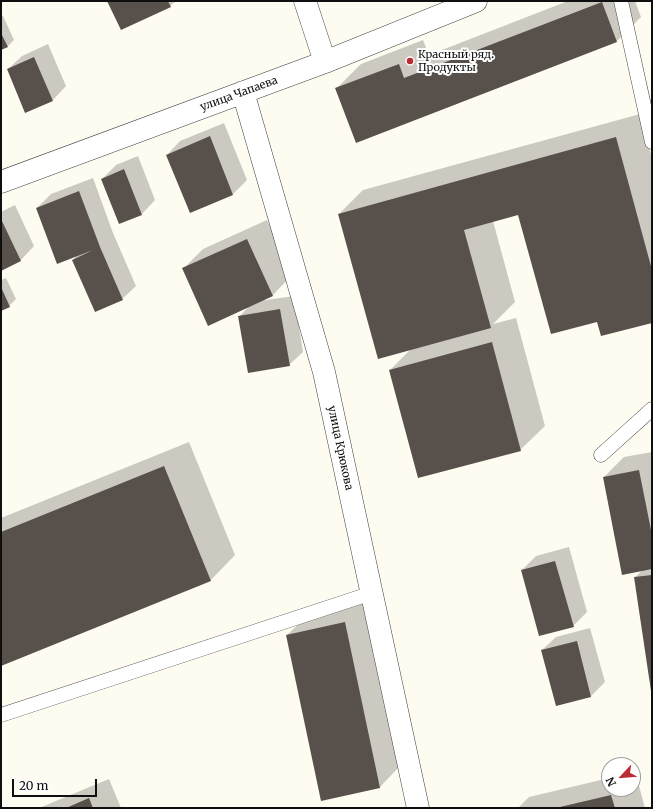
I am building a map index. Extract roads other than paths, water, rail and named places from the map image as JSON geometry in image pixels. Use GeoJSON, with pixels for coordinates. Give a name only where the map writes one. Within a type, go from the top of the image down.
{"type":"FeatureCollection","features":[{"type":"Feature","properties":{"kind":"street"},"geometry":{"type":"LineString","coordinates":[[305,1],[325,62]]}},
{"type":"Feature","properties":{"kind":"street","name":"улица Чапаева"},"geometry":{"type":"LineString","coordinates":[[1,182],[325,62],[476,1]]}},
{"type":"Feature","properties":{"kind":"street","name":"улица Крюкова"},"geometry":{"type":"LineString","coordinates":[[243,92],[324,372],[418,808]]}},
{"type":"Feature","properties":{"kind":"lane"},"geometry":{"type":"LineString","coordinates":[[621,1],[652,142]]}},
{"type":"Feature","properties":{"kind":"lane"},"geometry":{"type":"LineString","coordinates":[[601,456],[652,409]]}},
{"type":"Feature","properties":{"kind":"lane"},"geometry":{"type":"LineString","coordinates":[[1,715],[372,593]]}},
{"type":"Feature","properties":{"kind":"place","name":"Красный ряд. Продукты"},"geometry":{"type":"Point","coordinates":[410,61]}}]}
